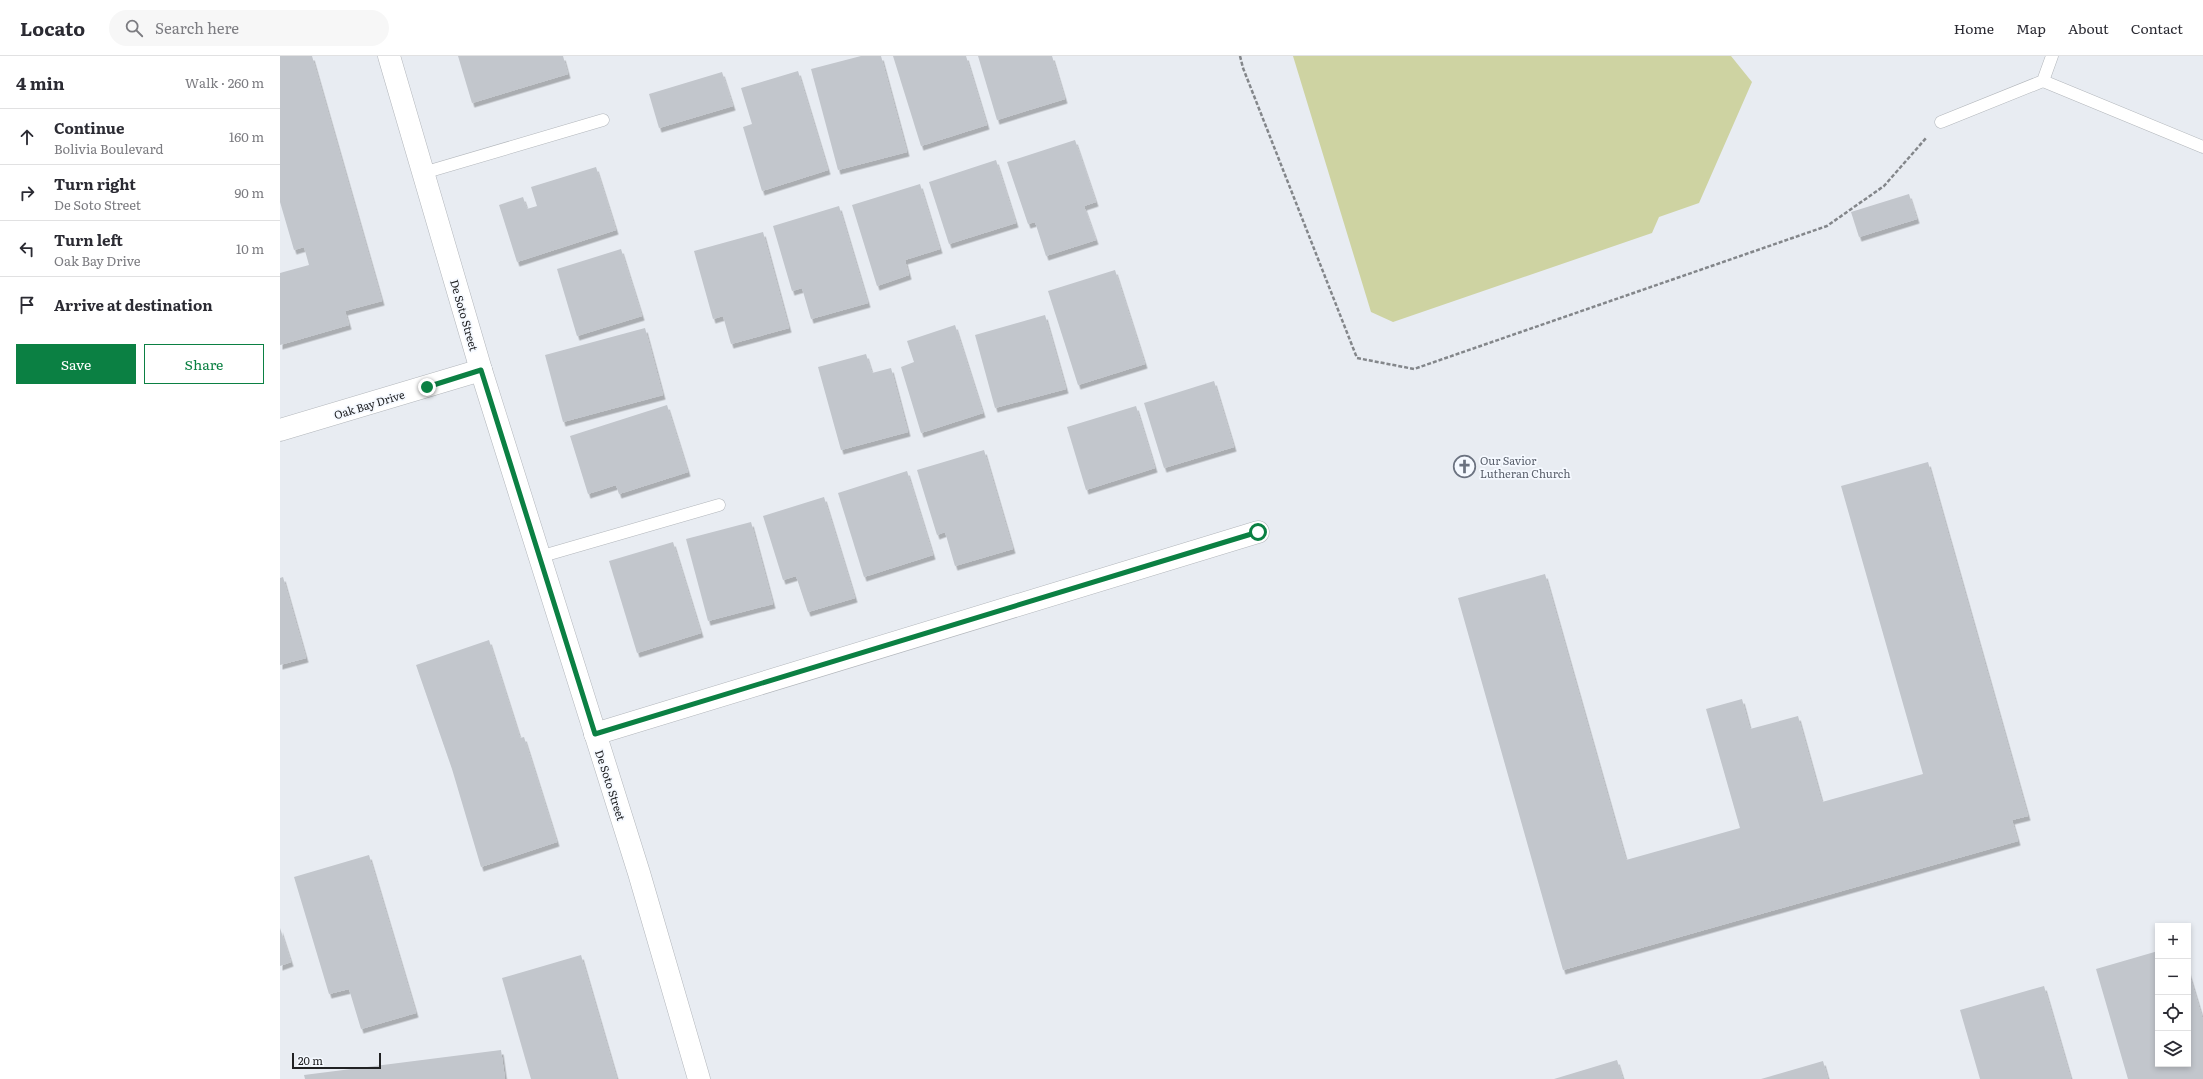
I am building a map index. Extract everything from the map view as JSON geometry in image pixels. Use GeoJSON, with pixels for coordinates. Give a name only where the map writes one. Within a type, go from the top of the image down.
{"type":"FeatureCollection","features":[{"type":"Feature","properties":{"kind":"street","name":"De Soto Street"},"geometry":{"type":"LineString","coordinates":[[388,56],[481,370],[641,880],[699,1079]]}},
{"type":"Feature","properties":{"kind":"street","name":"Oak Bay Drive"},"geometry":{"type":"LineString","coordinates":[[280,430],[481,370]]}},
{"type":"Feature","properties":{"kind":"street"},"geometry":{"type":"LineString","coordinates":[[595,734],[1258,532]]}},
{"type":"Feature","properties":{"kind":"lane"},"geometry":{"type":"LineString","coordinates":[[2042,81],[2052,56]]}},
{"type":"Feature","properties":{"kind":"lane"},"geometry":{"type":"LineString","coordinates":[[1941,122],[2042,81],[2203,147]]}},
{"type":"Feature","properties":{"kind":"lane"},"geometry":{"type":"LineString","coordinates":[[423,173],[603,120]]}},
{"type":"Feature","properties":{"kind":"lane"},"geometry":{"type":"LineString","coordinates":[[539,557],[719,505]]}},
{"type":"Feature","properties":{"kind":"path"},"geometry":{"type":"LineString","coordinates":[[1240,56],[1242,68],[1358,358],[1414,369],[1827,226],[1884,186],[1941,122]]}},
{"type":"Feature","properties":{"kind":"green space"},"geometry":{"type":"Polygon","coordinates":[[[1293,56],[1731,56],[1752,82],[1699,203],[1659,217],[1652,233],[1393,322],[1371,312],[1293,56]]]}},
{"type":"Feature","properties":{"kind":"building"},"geometry":{"type":"Polygon","coordinates":[[[280,56],[312,56],[382,301],[345,311],[349,325],[280,345],[280,273],[309,265],[304,247],[294,250],[280,202],[280,56]]]}},
{"type":"Feature","properties":{"kind":"building"},"geometry":{"type":"Polygon","coordinates":[[[458,56],[563,56],[568,74],[472,103],[458,56]]]}},
{"type":"Feature","properties":{"kind":"building"},"geometry":{"type":"Polygon","coordinates":[[[861,56],[881,56],[907,152],[838,170],[811,69],[861,56]]]}},
{"type":"Feature","properties":{"kind":"building"},"geometry":{"type":"Polygon","coordinates":[[[893,56],[966,56],[987,125],[921,146],[893,56]]]}},
{"type":"Feature","properties":{"kind":"building"},"geometry":{"type":"Polygon","coordinates":[[[978,56],[1052,56],[1065,99],[997,120],[978,56]]]}},
{"type":"Feature","properties":{"kind":"building"},"geometry":{"type":"Polygon","coordinates":[[[798,71],[828,170],[762,191],[743,127],[752,124],[741,88],[798,71]]]}},
{"type":"Feature","properties":{"kind":"building"},"geometry":{"type":"Polygon","coordinates":[[[722,72],[733,106],[659,128],[649,94],[722,72]]]}},
{"type":"Feature","properties":{"kind":"building"},"geometry":{"type":"Polygon","coordinates":[[[1075,140],[1096,202],[1084,206],[1096,240],[1046,256],[1035,222],[1028,224],[1007,162],[1075,140]]]}},
{"type":"Feature","properties":{"kind":"building"},"geometry":{"type":"Polygon","coordinates":[[[996,160],[1016,223],[949,244],[929,182],[996,160]]]}},
{"type":"Feature","properties":{"kind":"building"},"geometry":{"type":"Polygon","coordinates":[[[596,167],[616,230],[517,262],[499,205],[523,197],[527,209],[537,206],[531,187],[596,167]]]}},
{"type":"Feature","properties":{"kind":"building"},"geometry":{"type":"Polygon","coordinates":[[[920,184],[940,249],[905,260],[909,275],[877,286],[852,205],[920,184]]]}},
{"type":"Feature","properties":{"kind":"building"},"geometry":{"type":"Polygon","coordinates":[[[1909,194],[1917,219],[1859,237],[1851,212],[1909,194]]]}},
{"type":"Feature","properties":{"kind":"building"},"geometry":{"type":"Polygon","coordinates":[[[839,206],[868,303],[811,319],[802,288],[792,291],[773,226],[839,206]]]}},
{"type":"Feature","properties":{"kind":"building"},"geometry":{"type":"Polygon","coordinates":[[[763,232],[789,328],[731,344],[723,316],[713,319],[694,251],[763,232]]]}},
{"type":"Feature","properties":{"kind":"building"},"geometry":{"type":"Polygon","coordinates":[[[621,249],[642,316],[577,336],[557,269],[621,249]]]}},
{"type":"Feature","properties":{"kind":"building"},"geometry":{"type":"Polygon","coordinates":[[[1115,270],[1145,364],[1078,385],[1048,291],[1115,270]]]}},
{"type":"Feature","properties":{"kind":"building"},"geometry":{"type":"Polygon","coordinates":[[[1045,315],[1066,389],[995,408],[975,335],[1045,315]]]}},
{"type":"Feature","properties":{"kind":"building"},"geometry":{"type":"Polygon","coordinates":[[[955,325],[983,413],[921,433],[901,367],[914,362],[907,341],[955,325]]]}},
{"type":"Feature","properties":{"kind":"building"},"geometry":{"type":"Polygon","coordinates":[[[645,328],[663,395],[563,422],[545,355],[645,328]]]}},
{"type":"Feature","properties":{"kind":"building"},"geometry":{"type":"Polygon","coordinates":[[[866,354],[872,373],[891,368],[908,432],[841,450],[818,367],[866,354]]]}},
{"type":"Feature","properties":{"kind":"building"},"geometry":{"type":"Polygon","coordinates":[[[1214,381],[1234,447],[1164,468],[1144,403],[1214,381]]]}},
{"type":"Feature","properties":{"kind":"building"},"geometry":{"type":"Polygon","coordinates":[[[667,405],[688,472],[619,494],[616,485],[588,494],[570,436],[667,405]]]}},
{"type":"Feature","properties":{"kind":"building"},"geometry":{"type":"Polygon","coordinates":[[[1136,406],[1155,468],[1086,490],[1067,427],[1136,406]]]}},
{"type":"Feature","properties":{"kind":"building"},"geometry":{"type":"Polygon","coordinates":[[[984,450],[1013,549],[955,566],[945,532],[937,535],[917,470],[984,450]]]}},
{"type":"Feature","properties":{"kind":"building"},"geometry":{"type":"Polygon","coordinates":[[[1928,462],[2028,816],[2012,820],[2018,841],[1563,970],[1458,598],[1545,574],[1626,860],[1740,828],[1706,709],[1742,699],[1750,729],[1798,716],[1822,802],[1923,774],[1841,486],[1928,462]]]}},
{"type":"Feature","properties":{"kind":"building"},"geometry":{"type":"Polygon","coordinates":[[[907,471],[933,555],[864,577],[838,493],[907,471]]]}},
{"type":"Feature","properties":{"kind":"building"},"geometry":{"type":"Polygon","coordinates":[[[824,497],[855,598],[808,612],[796,576],[783,580],[763,516],[824,497]]]}},
{"type":"Feature","properties":{"kind":"building"},"geometry":{"type":"Polygon","coordinates":[[[751,522],[773,604],[708,621],[686,539],[751,522]]]}},
{"type":"Feature","properties":{"kind":"building"},"geometry":{"type":"Polygon","coordinates":[[[673,542],[701,633],[637,653],[609,561],[673,542]]]}},
{"type":"Feature","properties":{"kind":"building"},"geometry":{"type":"Polygon","coordinates":[[[283,577],[306,658],[280,665],[280,578],[283,577]]]}},
{"type":"Feature","properties":{"kind":"building"},"geometry":{"type":"Polygon","coordinates":[[[489,640],[520,738],[524,737],[557,842],[481,867],[452,769],[416,665],[489,640]]]}},
{"type":"Feature","properties":{"kind":"building"},"geometry":{"type":"Polygon","coordinates":[[[369,855],[416,1013],[361,1029],[349,989],[329,994],[294,877],[369,855]]]}},
{"type":"Feature","properties":{"kind":"building"},"geometry":{"type":"Polygon","coordinates":[[[280,928],[291,962],[280,966],[280,928]]]}},
{"type":"Feature","properties":{"kind":"building"},"geometry":{"type":"Polygon","coordinates":[[[2155,952],[2155,1067],[2191,1067],[2191,980],[2203,1020],[2203,1079],[2128,1079],[2096,969],[2155,952]]]}},
{"type":"Feature","properties":{"kind":"building"},"geometry":{"type":"Polygon","coordinates":[[[581,955],[617,1079],[531,1079],[502,978],[581,955]]]}},
{"type":"Feature","properties":{"kind":"building"},"geometry":{"type":"Polygon","coordinates":[[[2044,986],[2071,1079],[1980,1079],[1960,1010],[2044,986]]]}},
{"type":"Feature","properties":{"kind":"building"},"geometry":{"type":"Polygon","coordinates":[[[501,1050],[505,1079],[305,1079],[304,1075],[501,1050]]]}},
{"type":"Feature","properties":{"kind":"building"},"geometry":{"type":"Polygon","coordinates":[[[1617,1060],[1623,1079],[1554,1079],[1617,1060]]]}},
{"type":"Feature","properties":{"kind":"building"},"geometry":{"type":"Polygon","coordinates":[[[1823,1061],[1828,1079],[1761,1079],[1823,1061]]]}},
{"type":"Feature","properties":{"kind":"place","name":"Our Savior Lutheran Church"},"geometry":{"type":"Point","coordinates":[1464,466]}},
{"type":"Feature","properties":{"kind":"route"},"geometry":{"type":"LineString","coordinates":[[427,387],[481,370],[595,734],[1258,532]]}}]}
